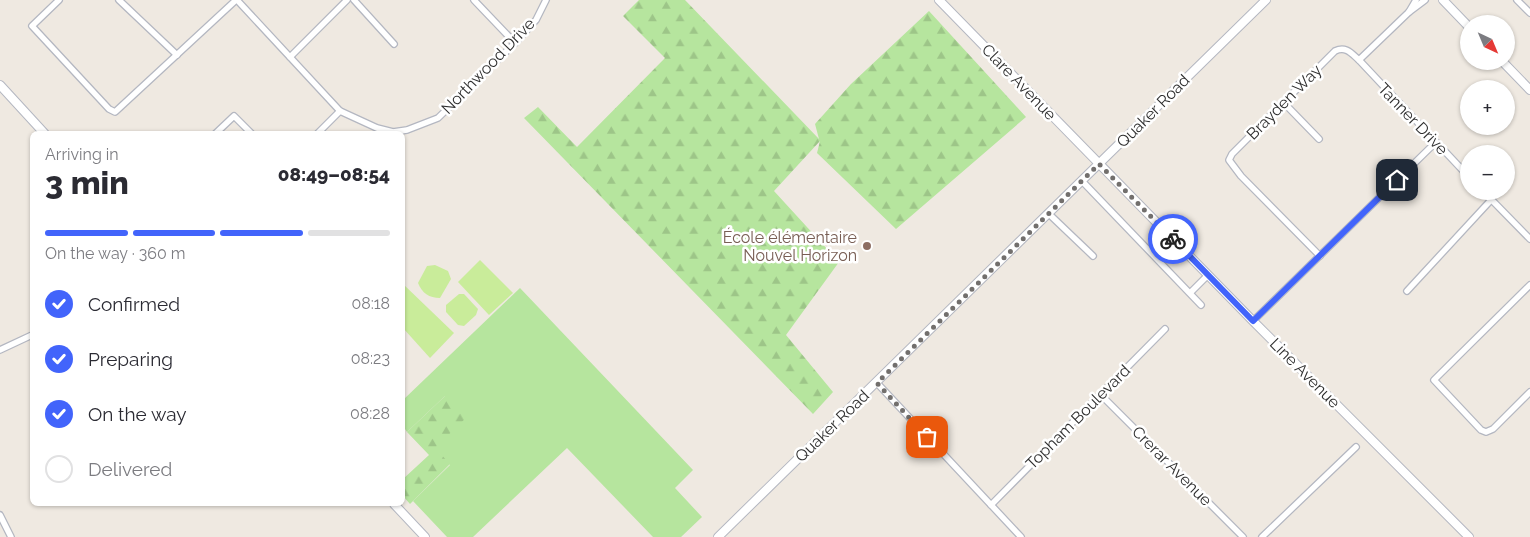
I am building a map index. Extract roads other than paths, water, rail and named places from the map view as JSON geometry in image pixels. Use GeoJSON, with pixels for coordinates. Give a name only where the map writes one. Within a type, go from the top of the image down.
{"type":"FeatureCollection","features":[{"type":"Feature","properties":{"kind":"street"},"geometry":{"type":"LineString","coordinates":[[59,0],[32,26],[109,109],[115,112],[237,0]]}},
{"type":"Feature","properties":{"kind":"street"},"geometry":{"type":"LineString","coordinates":[[118,0],[177,55]]}},
{"type":"Feature","properties":{"kind":"street","name":"Northwood Drive"},"geometry":{"type":"LineString","coordinates":[[237,0],[340,111],[387,131]]}},
{"type":"Feature","properties":{"kind":"street"},"geometry":{"type":"LineString","coordinates":[[290,57],[348,0]]}},
{"type":"Feature","properties":{"kind":"street"},"geometry":{"type":"LineString","coordinates":[[354,0],[394,44]]}},
{"type":"Feature","properties":{"kind":"street"},"geometry":{"type":"LineString","coordinates":[[474,0],[514,43]]}},
{"type":"Feature","properties":{"kind":"street","name":"Northwood Drive"},"geometry":{"type":"LineString","coordinates":[[402,131],[438,118],[536,20],[546,0]]}},
{"type":"Feature","properties":{"kind":"street","name":"Clare Avenue"},"geometry":{"type":"LineString","coordinates":[[939,0],[1099,164]]}},
{"type":"Feature","properties":{"kind":"street","name":"Quaker Road"},"geometry":{"type":"LineString","coordinates":[[718,537],[1266,0]]}},
{"type":"Feature","properties":{"kind":"street"},"geometry":{"type":"LineString","coordinates":[[1409,12],[1416,0]]}},
{"type":"Feature","properties":{"kind":"street"},"geometry":{"type":"LineString","coordinates":[[1359,60],[1409,12],[1425,0]]}},
{"type":"Feature","properties":{"kind":"street"},"geometry":{"type":"LineString","coordinates":[[1443,0],[1460,18]]}},
{"type":"Feature","properties":{"kind":"street"},"geometry":{"type":"LineString","coordinates":[[1517,0],[1530,13]]}},
{"type":"Feature","properties":{"kind":"street","name":"Brayden Way"},"geometry":{"type":"LineString","coordinates":[[1320,256],[1241,176],[1229,160],[1232,154],[1335,51],[1342,48],[1359,60]]}},
{"type":"Feature","properties":{"kind":"street","name":"Tanner Drive"},"geometry":{"type":"LineString","coordinates":[[1359,60],[1460,167]]}},
{"type":"Feature","properties":{"kind":"street"},"geometry":{"type":"LineString","coordinates":[[1511,70],[1530,90]]}},
{"type":"Feature","properties":{"kind":"street"},"geometry":{"type":"LineString","coordinates":[[0,85],[42,131]]}},
{"type":"Feature","properties":{"kind":"street"},"geometry":{"type":"LineString","coordinates":[[1284,103],[1319,139]]}},
{"type":"Feature","properties":{"kind":"street"},"geometry":{"type":"LineString","coordinates":[[320,131],[340,111]]}},
{"type":"Feature","properties":{"kind":"street"},"geometry":{"type":"LineString","coordinates":[[218,131],[234,116],[249,131]]}},
{"type":"Feature","properties":{"kind":"street"},"geometry":{"type":"LineString","coordinates":[[1253,321],[1436,142]]}},
{"type":"Feature","properties":{"kind":"street","name":"Line Avenue"},"geometry":{"type":"LineString","coordinates":[[1099,164],[1469,537]]}},
{"type":"Feature","properties":{"kind":"street"},"geometry":{"type":"LineString","coordinates":[[1082,181],[1202,305]]}},
{"type":"Feature","properties":{"kind":"street"},"geometry":{"type":"LineString","coordinates":[[1407,291],[1492,200],[1530,239]]}},
{"type":"Feature","properties":{"kind":"street"},"geometry":{"type":"LineString","coordinates":[[1049,214],[1093,256]]}},
{"type":"Feature","properties":{"kind":"street"},"geometry":{"type":"LineString","coordinates":[[1191,292],[1208,275]]}},
{"type":"Feature","properties":{"kind":"street"},"geometry":{"type":"LineString","coordinates":[[1530,285],[1434,380],[1481,430],[1486,432],[1493,429],[1530,392]]}},
{"type":"Feature","properties":{"kind":"street","name":"Topham Boulevard"},"geometry":{"type":"LineString","coordinates":[[991,505],[1165,329]]}},
{"type":"Feature","properties":{"kind":"street"},"geometry":{"type":"LineString","coordinates":[[0,350],[30,335]]}},
{"type":"Feature","properties":{"kind":"street"},"geometry":{"type":"LineString","coordinates":[[877,383],[1021,537]]}},
{"type":"Feature","properties":{"kind":"street","name":"Crerar Avenue"},"geometry":{"type":"LineString","coordinates":[[1100,395],[1242,537]]}},
{"type":"Feature","properties":{"kind":"street"},"geometry":{"type":"LineString","coordinates":[[1262,537],[1356,447]]}},
{"type":"Feature","properties":{"kind":"street"},"geometry":{"type":"LineString","coordinates":[[396,506],[425,537]]}},
{"type":"Feature","properties":{"kind":"street"},"geometry":{"type":"LineString","coordinates":[[0,515],[12,537]]}},
{"type":"Feature","properties":{"kind":"place","name":"École élémentaire Nouvel Horizon"},"geometry":{"type":"Point","coordinates":[867,246]}}]}
